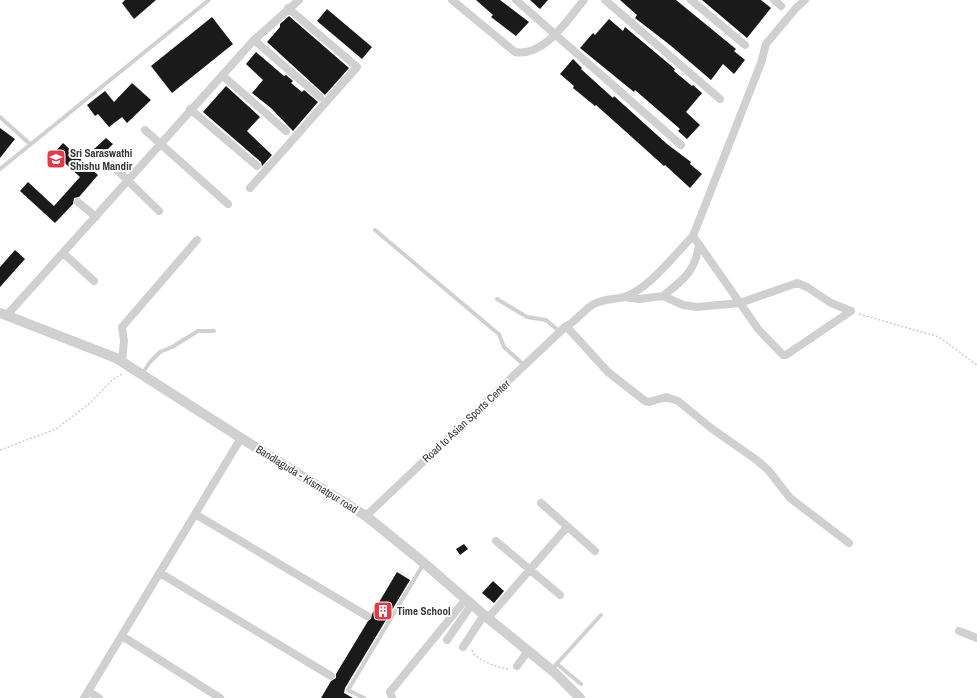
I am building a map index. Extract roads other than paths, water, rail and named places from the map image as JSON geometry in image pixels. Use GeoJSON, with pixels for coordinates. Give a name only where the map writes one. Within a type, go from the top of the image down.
{"type":"FeatureCollection","features":[{"type":"Feature","properties":{"kind":"street"},"geometry":{"type":"LineString","coordinates":[[4,314],[96,217],[160,146],[190,109],[254,40],[288,8],[299,0]]}},
{"type":"Feature","properties":{"kind":"street"},"geometry":{"type":"LineString","coordinates":[[452,0],[515,52],[524,54],[532,52],[554,34],[584,0]]}},
{"type":"Feature","properties":{"kind":"street"},"geometry":{"type":"LineString","coordinates":[[516,0],[681,145]]}},
{"type":"Feature","properties":{"kind":"street"},"geometry":{"type":"LineString","coordinates":[[604,0],[720,100]]}},
{"type":"Feature","properties":{"kind":"street"},"geometry":{"type":"LineString","coordinates":[[691,0],[745,45]]}},
{"type":"Feature","properties":{"kind":"street"},"geometry":{"type":"LineString","coordinates":[[774,0],[781,6]]}},
{"type":"Feature","properties":{"kind":"street"},"geometry":{"type":"LineString","coordinates":[[624,297],[644,286],[693,236],[761,63],[766,44],[796,8],[805,0]]}},
{"type":"Feature","properties":{"kind":"street"},"geometry":{"type":"LineString","coordinates":[[250,188],[357,67],[288,8]]}},
{"type":"Feature","properties":{"kind":"street"},"geometry":{"type":"LineString","coordinates":[[254,40],[320,97]]}},
{"type":"Feature","properties":{"kind":"street"},"geometry":{"type":"LineString","coordinates":[[222,75],[286,131]]}},
{"type":"Feature","properties":{"kind":"street"},"geometry":{"type":"LineString","coordinates":[[190,109],[257,166]]}},
{"type":"Feature","properties":{"kind":"street"},"geometry":{"type":"LineString","coordinates":[[145,130],[160,146],[228,204]]}},
{"type":"Feature","properties":{"kind":"street"},"geometry":{"type":"LineString","coordinates":[[112,165],[159,211]]}},
{"type":"Feature","properties":{"kind":"street"},"geometry":{"type":"LineString","coordinates":[[78,202],[96,217]]}},
{"type":"Feature","properties":{"kind":"street"},"geometry":{"type":"LineString","coordinates":[[624,297],[639,299],[663,296],[683,305],[697,307],[740,303],[797,283],[807,287],[838,306],[851,311],[786,355],[783,355],[758,329],[740,303],[699,245],[693,236]]}},
{"type":"Feature","properties":{"kind":"street"},"geometry":{"type":"LineString","coordinates":[[122,361],[124,341],[121,334],[122,327],[197,240]]}},
{"type":"Feature","properties":{"kind":"street"},"geometry":{"type":"LineString","coordinates":[[663,296],[690,272],[697,260],[699,245]]}},
{"type":"Feature","properties":{"kind":"street"},"geometry":{"type":"LineString","coordinates":[[63,253],[94,281]]}},
{"type":"Feature","properties":{"kind":"street","name":"Road to Asian Sports Center"},"geometry":{"type":"LineString","coordinates":[[366,516],[563,329],[571,325],[580,314],[594,304],[609,298],[624,297]]}},
{"type":"Feature","properties":{"kind":"street","name":"Bandlaguda - Kismatpur road"},"geometry":{"type":"LineString","coordinates":[[4,314],[122,361],[366,516],[528,651],[554,667],[580,698]]}},
{"type":"Feature","properties":{"kind":"street"},"geometry":{"type":"LineString","coordinates":[[563,329],[608,372],[645,401],[649,402],[666,397],[678,401],[711,428],[769,471],[790,498],[849,543]]}},
{"type":"Feature","properties":{"kind":"street"},"geometry":{"type":"LineString","coordinates":[[99,698],[86,695],[241,438]]}},
{"type":"Feature","properties":{"kind":"street"},"geometry":{"type":"LineString","coordinates":[[541,503],[595,551]]}},
{"type":"Feature","properties":{"kind":"street"},"geometry":{"type":"LineString","coordinates":[[195,514],[367,616]]}},
{"type":"Feature","properties":{"kind":"street"},"geometry":{"type":"LineString","coordinates":[[463,647],[486,616],[567,526]]}},
{"type":"Feature","properties":{"kind":"street"},"geometry":{"type":"LineString","coordinates":[[496,541],[560,595]]}},
{"type":"Feature","properties":{"kind":"street"},"geometry":{"type":"LineString","coordinates":[[160,573],[331,676]]}},
{"type":"Feature","properties":{"kind":"street"},"geometry":{"type":"LineString","coordinates":[[447,640],[469,601]]}},
{"type":"Feature","properties":{"kind":"street"},"geometry":{"type":"LineString","coordinates":[[392,698],[390,692],[469,601]]}},
{"type":"Feature","properties":{"kind":"street"},"geometry":{"type":"LineString","coordinates":[[958,631],[977,638]]}},
{"type":"Feature","properties":{"kind":"street"},"geometry":{"type":"LineString","coordinates":[[122,636],[220,698]]}},
{"type":"Feature","properties":{"kind":"street"},"geometry":{"type":"LineString","coordinates":[[517,666],[528,651]]}},
{"type":"Feature","properties":{"kind":"lane"},"geometry":{"type":"LineString","coordinates":[[0,169],[209,0]]}},
{"type":"Feature","properties":{"kind":"lane"},"geometry":{"type":"LineString","coordinates":[[0,117],[30,144]]}},
{"type":"Feature","properties":{"kind":"lane"},"geometry":{"type":"LineString","coordinates":[[375,230],[495,330],[499,334],[504,347],[525,366]]}},
{"type":"Feature","properties":{"kind":"lane"},"geometry":{"type":"LineString","coordinates":[[497,299],[527,317],[546,320],[563,329]]}},
{"type":"Feature","properties":{"kind":"lane"},"geometry":{"type":"LineString","coordinates":[[142,374],[150,362],[160,352],[182,342],[198,331],[214,331]]}},
{"type":"Feature","properties":{"kind":"lane"},"geometry":{"type":"LineString","coordinates":[[364,698],[348,690],[424,563]]}},
{"type":"Feature","properties":{"kind":"lane"},"geometry":{"type":"LineString","coordinates":[[581,684],[554,667],[601,615]]}},
{"type":"Feature","properties":{"kind":"place","name":"Sri Saraswathi Shishu Mandir"},"geometry":{"type":"Point","coordinates":[56,159]}},
{"type":"Feature","properties":{"kind":"place","name":"Time School"},"geometry":{"type":"Point","coordinates":[383,611]}}]}
